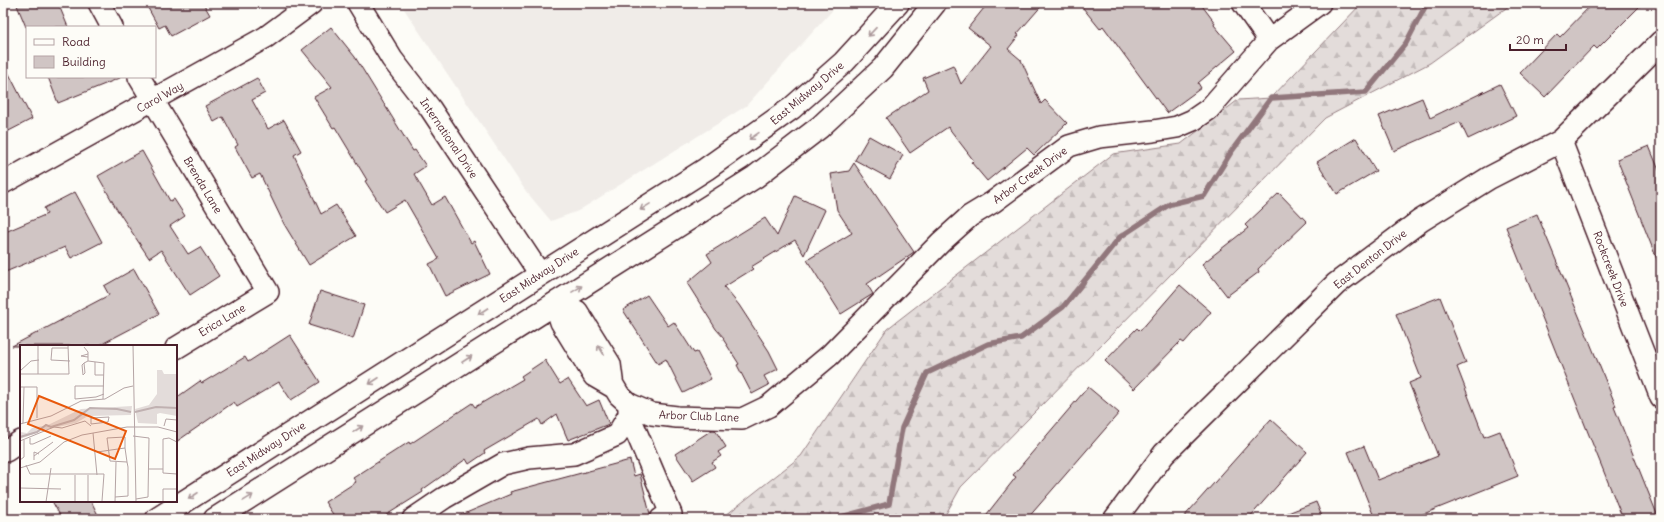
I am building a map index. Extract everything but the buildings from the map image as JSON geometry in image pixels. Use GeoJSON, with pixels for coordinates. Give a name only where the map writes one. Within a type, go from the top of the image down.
{"type":"FeatureCollection","features":[{"type":"Feature","properties":{"kind":"main road","name":"East Midway Drive"},"geometry":{"type":"LineString","coordinates":[[157,519],[706,169],[792,108],[844,62],[898,3]]}},
{"type":"Feature","properties":{"kind":"main road"},"geometry":{"type":"LineString","coordinates":[[215,519],[555,302],[755,177],[820,127],[883,68],[935,3]]}},
{"type":"Feature","properties":{"kind":"main road","name":"East Denton Drive"},"geometry":{"type":"LineString","coordinates":[[1115,519],[1164,454],[1336,284],[1420,221],[1489,178],[1562,141],[1661,42]]}},
{"type":"Feature","properties":{"kind":"main road"},"geometry":{"type":"LineString","coordinates":[[540,274],[555,302]]}},
{"type":"Feature","properties":{"kind":"street"},"geometry":{"type":"LineString","coordinates":[[100,3],[112,26]]}},
{"type":"Feature","properties":{"kind":"street","name":"Carol Way"},"geometry":{"type":"LineString","coordinates":[[3,183],[266,37],[312,3]]}},
{"type":"Feature","properties":{"kind":"street","name":"International Drive"},"geometry":{"type":"LineString","coordinates":[[358,3],[392,59],[430,108],[540,274]]}},
{"type":"Feature","properties":{"kind":"street"},"geometry":{"type":"LineString","coordinates":[[1243,3],[1269,40]]}},
{"type":"Feature","properties":{"kind":"street","name":"Arbor Creek Drive"},"geometry":{"type":"LineString","coordinates":[[769,406],[830,355],[941,242],[970,216],[993,202],[1069,146],[1099,137],[1177,127],[1193,120],[1210,109],[1269,40],[1320,3]]}},
{"type":"Feature","properties":{"kind":"street","name":"Brenda Lane"},"geometry":{"type":"LineString","coordinates":[[140,78],[152,101],[268,292]]}},
{"type":"Feature","properties":{"kind":"street","name":"Rockcreek Drive"},"geometry":{"type":"LineString","coordinates":[[1562,141],[1661,398]]}},
{"type":"Feature","properties":{"kind":"street","name":"Erica Lane"},"geometry":{"type":"LineString","coordinates":[[177,347],[268,292]]}},
{"type":"Feature","properties":{"kind":"street","name":"Arbor Club Lane"},"geometry":{"type":"LineString","coordinates":[[555,302],[561,322],[594,376],[613,387],[613,385],[629,409],[652,414],[716,419],[742,419],[769,406]]}},
{"type":"Feature","properties":{"kind":"street"},"geometry":{"type":"LineString","coordinates":[[413,519],[444,498],[503,464],[529,458],[574,454],[616,435],[629,409]]}},
{"type":"Feature","properties":{"kind":"street"},"geometry":{"type":"LineString","coordinates":[[629,409],[671,514],[661,519]]}},
{"type":"Feature","properties":{"kind":"shaded area"},"geometry":{"type":"Polygon","coordinates":[[[400,3],[839,3],[746,106],[578,211],[551,221],[525,190],[400,3]]]}},
{"type":"Feature","properties":{"kind":"green space"},"geometry":{"type":"Polygon","coordinates":[[[1362,3],[1513,3],[1430,63],[1325,118],[961,487],[943,519],[721,519],[801,456],[887,329],[1113,154],[1181,144],[1238,100],[1271,98],[1362,3]]]}},
{"type":"Feature","properties":{"kind":"waterway"},"geometry":{"type":"LineString","coordinates":[[834,519],[889,504],[902,428],[927,373],[988,344],[1021,338],[1063,307],[1120,237],[1170,204],[1204,196],[1231,152],[1271,98],[1366,92],[1406,43],[1427,3]]}}]}
